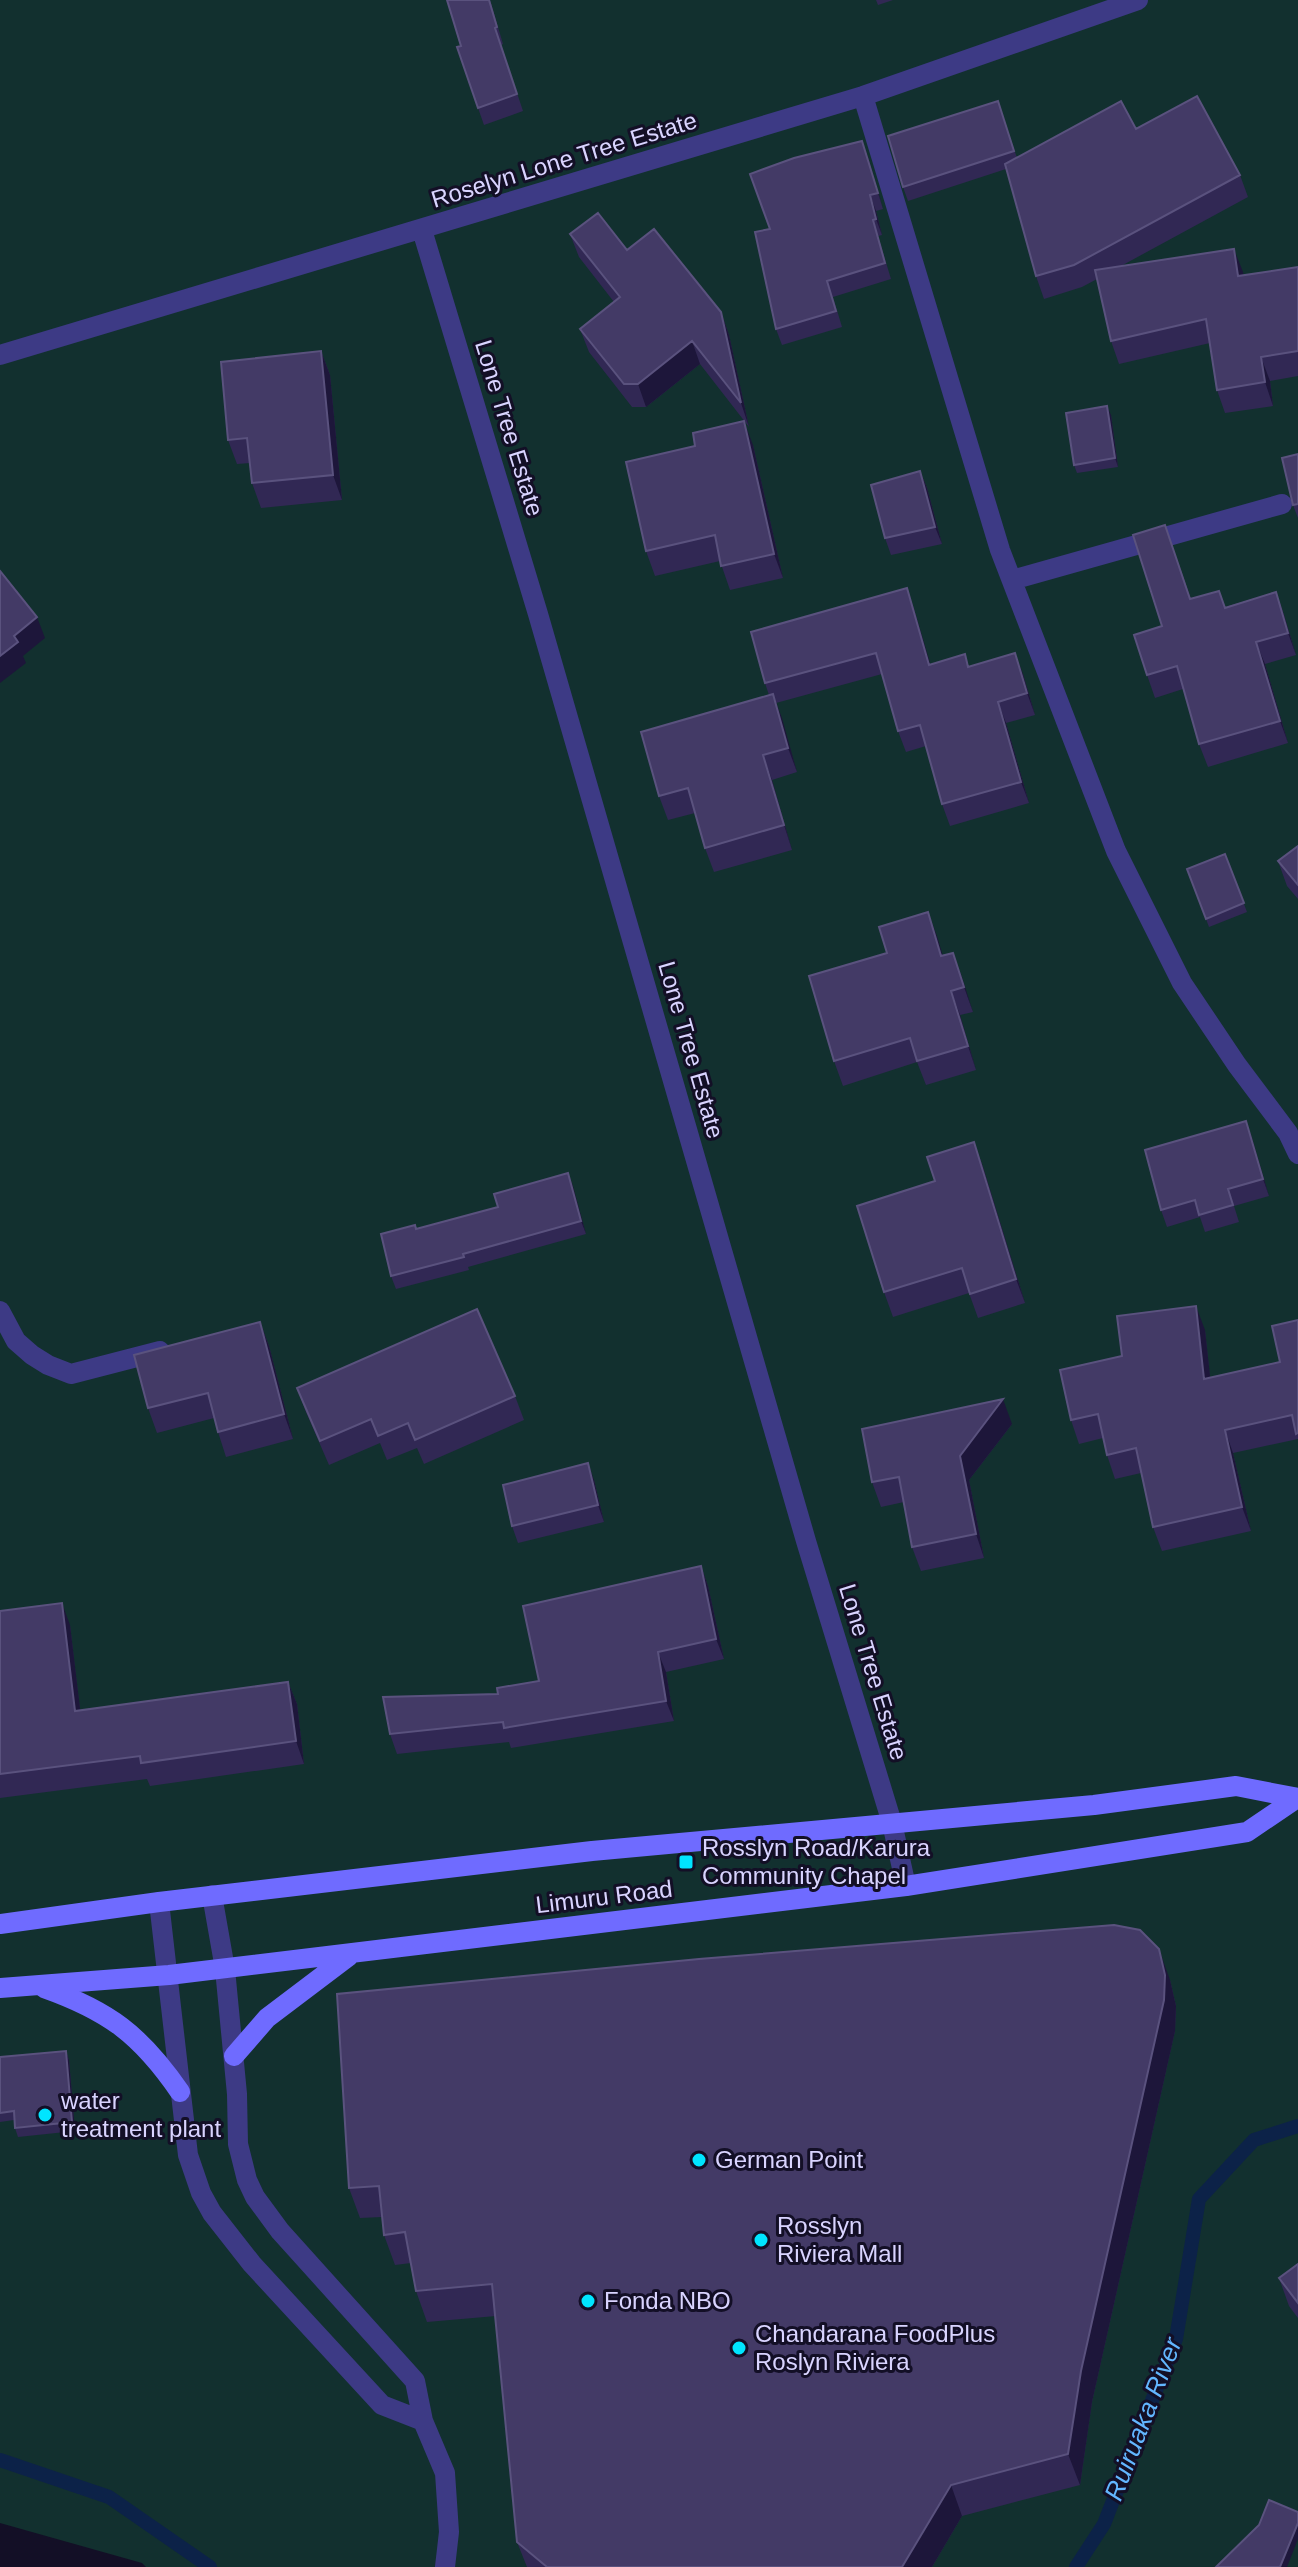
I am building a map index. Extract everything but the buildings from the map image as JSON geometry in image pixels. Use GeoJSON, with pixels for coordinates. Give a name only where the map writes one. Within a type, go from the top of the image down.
{"type":"FeatureCollection","features":[{"type":"Feature","properties":{"kind":"main road","name":"Limuru Road"},"geometry":{"type":"LineString","coordinates":[[0,1924],[212,1895],[592,1851],[1094,1805],[1236,1786],[1298,1798]]}},
{"type":"Feature","properties":{"kind":"main road","name":"Limuru Road"},"geometry":{"type":"LineString","coordinates":[[0,1988],[225,1969],[906,1886],[1247,1832],[1298,1798]]}},
{"type":"Feature","properties":{"kind":"main road"},"geometry":{"type":"LineString","coordinates":[[234,2056],[267,2018],[352,1954]]}},
{"type":"Feature","properties":{"kind":"main road"},"geometry":{"type":"LineString","coordinates":[[37,1986],[84,2002],[133,2035],[151,2052],[180,2092]]}},
{"type":"Feature","properties":{"kind":"street","name":"Roselyn Lone Tree Estate"},"geometry":{"type":"LineString","coordinates":[[0,355],[863,96],[1138,0]]}},
{"type":"Feature","properties":{"kind":"street"},"geometry":{"type":"LineString","coordinates":[[863,96],[1000,550],[1116,851],[1182,983],[1237,1065],[1288,1133],[1298,1154]]}},
{"type":"Feature","properties":{"kind":"street","name":"Lone Tree Estate"},"geometry":{"type":"LineString","coordinates":[[422,230],[538,614],[806,1541],[892,1823],[906,1886]]}},
{"type":"Feature","properties":{"kind":"street"},"geometry":{"type":"LineString","coordinates":[[1012,580],[1282,504]]}},
{"type":"Feature","properties":{"kind":"street"},"geometry":{"type":"LineString","coordinates":[[0,1311],[16,1341],[48,1365],[71,1374],[174,1347]]}},
{"type":"Feature","properties":{"kind":"street"},"geometry":{"type":"LineString","coordinates":[[212,1895],[225,1969],[234,2056],[238,2144],[247,2180],[255,2197],[298,2251],[415,2381],[423,2421],[445,2473],[449,2532],[445,2567]]}},
{"type":"Feature","properties":{"kind":"street"},"geometry":{"type":"LineString","coordinates":[[159,1902],[192,2171],[212,2213],[252,2264],[382,2405],[423,2421]]}},
{"type":"Feature","properties":{"kind":"green space"},"geometry":{"type":"Polygon","coordinates":[[[0,0],[1298,0],[1298,2567],[146,2567],[142,2563],[0,2523],[0,0]]]}},
{"type":"Feature","properties":{"kind":"waterway","name":"Ruiruaka River"},"geometry":{"type":"LineString","coordinates":[[1076,2567],[1104,2524],[1176,2339],[1199,2199],[1254,2140],[1298,2126]]}},
{"type":"Feature","properties":{"kind":"waterway","name":"Ruiruaka River"},"geometry":{"type":"LineString","coordinates":[[0,2460],[109,2497],[210,2567]]}},
{"type":"Feature","properties":{"kind":"place","name":"Rosslyn Road/Karura Community Chapel"},"geometry":{"type":"Point","coordinates":[686,1862]}},
{"type":"Feature","properties":{"kind":"place","name":"water treatment plant"},"geometry":{"type":"Point","coordinates":[45,2115]}},
{"type":"Feature","properties":{"kind":"place","name":"German Point"},"geometry":{"type":"Point","coordinates":[699,2160]}},
{"type":"Feature","properties":{"kind":"place","name":"Rosslyn Riviera Mall"},"geometry":{"type":"Point","coordinates":[761,2240]}},
{"type":"Feature","properties":{"kind":"place","name":"Fonda NBO"},"geometry":{"type":"Point","coordinates":[588,2301]}},
{"type":"Feature","properties":{"kind":"place","name":"Chandarana FoodPlus Roslyn Riviera"},"geometry":{"type":"Point","coordinates":[739,2348]}}]}
